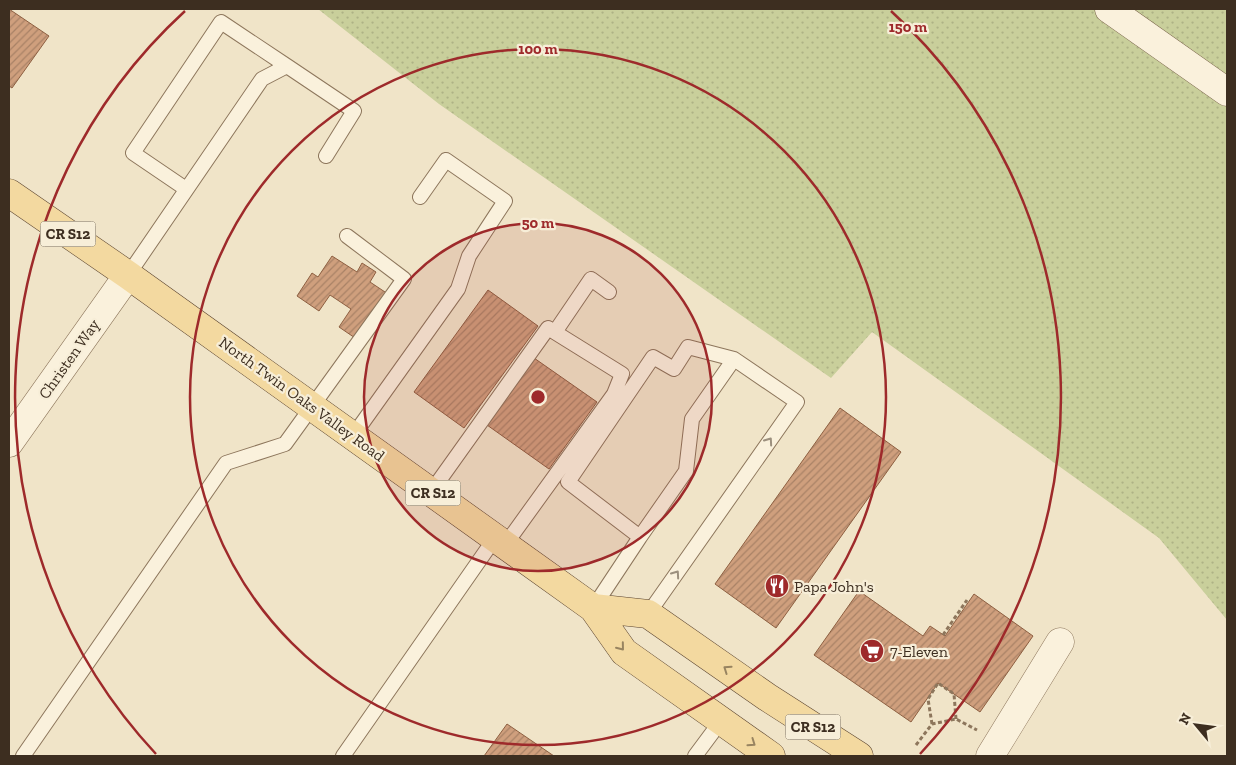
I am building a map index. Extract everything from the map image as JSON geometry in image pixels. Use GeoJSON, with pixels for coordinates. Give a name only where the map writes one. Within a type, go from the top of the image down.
{"type":"FeatureCollection","features":[{"type":"Feature","properties":{"kind":"main road","name":"North Twin Oaks Valley Road"},"geometry":{"type":"LineString","coordinates":[[9,193],[128,275],[593,608],[624,652],[771,756]]}},
{"type":"Feature","properties":{"kind":"main road","name":"North Twin Oaks Valley Road"},"geometry":{"type":"LineString","coordinates":[[593,608],[648,614],[766,697],[859,756]]}},
{"type":"Feature","properties":{"kind":"street"},"geometry":{"type":"LineString","coordinates":[[1109,9],[1227,92]]}},
{"type":"Feature","properties":{"kind":"street","name":"Christen Way"},"geometry":{"type":"LineString","coordinates":[[9,443],[128,275]]}},
{"type":"Feature","properties":{"kind":"street"},"geometry":{"type":"LineString","coordinates":[[986,744],[1060,642]]}},
{"type":"Feature","properties":{"kind":"lane"},"geometry":{"type":"LineString","coordinates":[[186,189],[133,153],[220,22],[354,111],[326,156]]}},
{"type":"Feature","properties":{"kind":"lane"},"geometry":{"type":"LineString","coordinates":[[128,275],[262,79],[286,66]]}},
{"type":"Feature","properties":{"kind":"lane"},"geometry":{"type":"LineString","coordinates":[[354,436],[458,289],[469,256],[505,201],[446,160],[420,197]]}},
{"type":"Feature","properties":{"kind":"lane"},"geometry":{"type":"LineString","coordinates":[[23,756],[226,464],[285,444],[404,279],[347,236]]}},
{"type":"Feature","properties":{"kind":"lane"},"geometry":{"type":"LineString","coordinates":[[555,332],[591,279],[609,292]]}},
{"type":"Feature","properties":{"kind":"lane"},"geometry":{"type":"LineString","coordinates":[[343,756],[500,541],[614,394],[622,374],[548,328],[431,492]]}},
{"type":"Feature","properties":{"kind":"lane"},"geometry":{"type":"LineString","coordinates":[[640,537],[568,482],[653,357],[674,370],[688,347],[734,359],[797,402],[648,614]]}},
{"type":"Feature","properties":{"kind":"lane"},"geometry":{"type":"LineString","coordinates":[[593,608],[686,472],[692,419],[734,359]]}},
{"type":"Feature","properties":{"kind":"lane"},"geometry":{"type":"LineString","coordinates":[[695,756],[721,721]]}},
{"type":"Feature","properties":{"kind":"path"},"geometry":{"type":"LineString","coordinates":[[943,635],[967,600]]}},
{"type":"Feature","properties":{"kind":"path"},"geometry":{"type":"LineString","coordinates":[[932,724],[928,699],[938,683],[954,694],[956,719],[986,744]]}},
{"type":"Feature","properties":{"kind":"path"},"geometry":{"type":"LineString","coordinates":[[916,745],[932,724],[956,719]]}},
{"type":"Feature","properties":{"kind":"green space"},"geometry":{"type":"Polygon","coordinates":[[[318,9],[1227,9],[1227,620],[1159,538],[872,332],[831,378],[439,104],[318,9]]]}},
{"type":"Feature","properties":{"kind":"building"},"geometry":{"type":"Polygon","coordinates":[[[9,9],[49,36],[12,88],[9,86],[9,9]]]}},
{"type":"Feature","properties":{"kind":"building"},"geometry":{"type":"Polygon","coordinates":[[[332,256],[357,272],[362,263],[376,272],[370,282],[388,294],[358,340],[339,327],[351,309],[330,295],[319,311],[297,296],[312,273],[318,277],[332,256]]]}},
{"type":"Feature","properties":{"kind":"building"},"geometry":{"type":"Polygon","coordinates":[[[488,290],[538,326],[464,428],[414,392],[488,290]]]}},
{"type":"Feature","properties":{"kind":"building"},"geometry":{"type":"Polygon","coordinates":[[[534,358],[597,402],[549,469],[487,425],[534,358]]]}},
{"type":"Feature","properties":{"kind":"building"},"geometry":{"type":"Polygon","coordinates":[[[840,408],[901,452],[776,628],[715,584],[840,408]]]}},
{"type":"Feature","properties":{"kind":"building"},"geometry":{"type":"Polygon","coordinates":[[[859,591],[923,636],[930,626],[945,636],[974,594],[1033,636],[980,712],[938,683],[911,722],[814,655],[859,591]]]}},
{"type":"Feature","properties":{"kind":"building"},"geometry":{"type":"Polygon","coordinates":[[[507,724],[554,756],[484,756],[507,724]]]}},
{"type":"Feature","properties":{"kind":"place","name":"Papa John's"},"geometry":{"type":"Point","coordinates":[777,586]}},
{"type":"Feature","properties":{"kind":"place","name":"7-Eleven"},"geometry":{"type":"Point","coordinates":[872,651]}}]}
